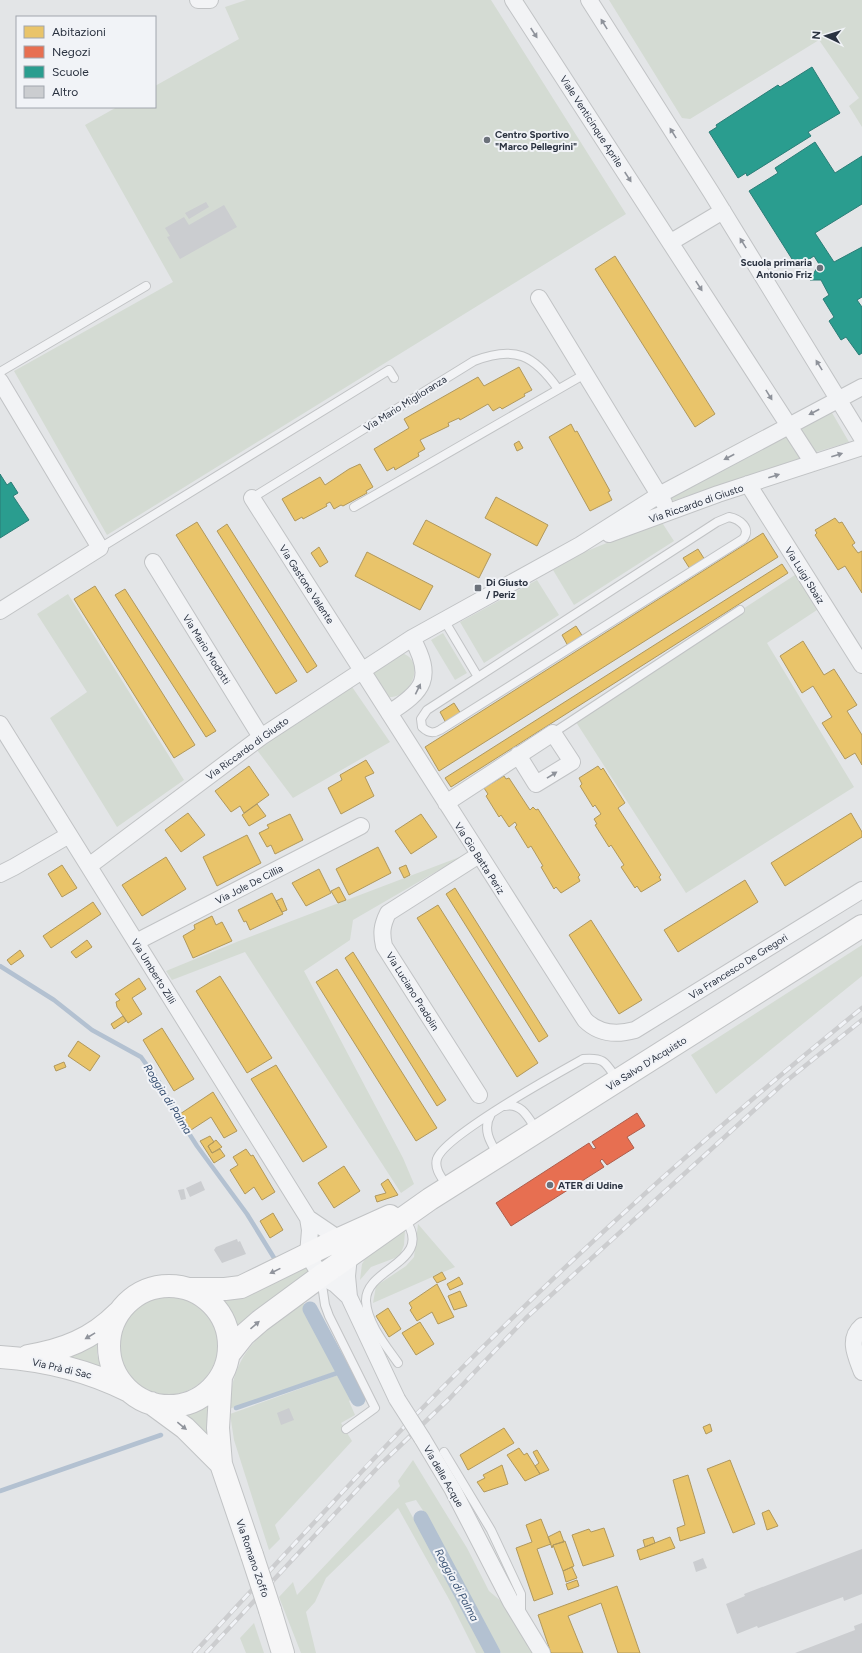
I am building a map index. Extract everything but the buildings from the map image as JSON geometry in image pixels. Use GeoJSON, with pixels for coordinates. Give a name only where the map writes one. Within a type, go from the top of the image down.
{"type":"FeatureCollection","features":[{"type":"Feature","properties":{"kind":"street"},"geometry":{"type":"LineString","coordinates":[[198,0],[210,0]]}},
{"type":"Feature","properties":{"kind":"street","name":"Viale Venticinque Aprile"},"geometry":{"type":"LineString","coordinates":[[513,0],[671,242],[788,426]]}},
{"type":"Feature","properties":{"kind":"street"},"geometry":{"type":"LineString","coordinates":[[589,0],[723,210],[862,438]]}},
{"type":"Feature","properties":{"kind":"street"},"geometry":{"type":"LineString","coordinates":[[671,242],[723,210]]}},
{"type":"Feature","properties":{"kind":"street"},"geometry":{"type":"LineString","coordinates":[[539,298],[669,512]]}},
{"type":"Feature","properties":{"kind":"street"},"geometry":{"type":"LineString","coordinates":[[0,381],[100,548],[0,611]]}},
{"type":"Feature","properties":{"kind":"street","name":"Via Riccardo di Giusto"},"geometry":{"type":"LineString","coordinates":[[89,866],[261,737],[362,669],[412,638],[580,545],[659,495],[862,386]]}},
{"type":"Feature","properties":{"kind":"street"},"geometry":{"type":"LineString","coordinates":[[788,426],[813,463]]}},
{"type":"Feature","properties":{"kind":"street","name":"Via Riccardo di Giusto"},"geometry":{"type":"LineString","coordinates":[[580,545],[748,484],[862,447]]}},
{"type":"Feature","properties":{"kind":"street","name":"Via Luigi Sbaiz"},"geometry":{"type":"LineString","coordinates":[[748,484],[862,665]]}},
{"type":"Feature","properties":{"kind":"street","name":"Via Gastone Valente"},"geometry":{"type":"LineString","coordinates":[[252,498],[362,669]]}},
{"type":"Feature","properties":{"kind":"street","name":"Via Mario Modotti"},"geometry":{"type":"LineString","coordinates":[[153,562],[261,737]]}},
{"type":"Feature","properties":{"kind":"street"},"geometry":{"type":"LineString","coordinates":[[389,713],[416,694],[421,685],[423,663],[412,638]]}},
{"type":"Feature","properties":{"kind":"street","name":"Via Gio Batta Periz"},"geometry":{"type":"LineString","coordinates":[[362,669],[478,855],[585,1020],[592,1027],[610,1033]]}},
{"type":"Feature","properties":{"kind":"street","name":"Via Umberto Zilli"},"geometry":{"type":"LineString","coordinates":[[0,724],[308,1218],[344,1248]]}},
{"type":"Feature","properties":{"kind":"street"},"geometry":{"type":"LineString","coordinates":[[446,803],[518,755],[553,733],[572,762],[536,784],[518,755]]}},
{"type":"Feature","properties":{"kind":"street","name":"Via Jole De Cillia"},"geometry":{"type":"LineString","coordinates":[[136,942],[361,826]]}},
{"type":"Feature","properties":{"kind":"street"},"geometry":{"type":"LineString","coordinates":[[0,874],[69,835]]}},
{"type":"Feature","properties":{"kind":"street","name":"Via Luciano Pradolin"},"geometry":{"type":"LineString","coordinates":[[478,855],[388,913],[382,924],[382,936],[384,946],[479,1095]]}},
{"type":"Feature","properties":{"kind":"street","name":"Via Francesco De Gregori"},"geometry":{"type":"LineString","coordinates":[[610,1033],[625,1033],[642,1026],[862,890]]}},
{"type":"Feature","properties":{"kind":"street","name":"Via Salvo D'Acquisto"},"geometry":{"type":"LineString","coordinates":[[189,1289],[225,1289],[242,1287],[308,1255],[344,1248],[439,1194],[862,926]]}},
{"type":"Feature","properties":{"kind":"street","name":"Via Umberto Zilli"},"geometry":{"type":"LineString","coordinates":[[308,1218],[310,1230],[308,1255]]}},
{"type":"Feature","properties":{"kind":"street","name":"Via Salvo D'Acquisto"},"geometry":{"type":"LineString","coordinates":[[229,1354],[244,1336],[260,1321],[321,1276],[344,1248]]}},
{"type":"Feature","properties":{"kind":"street","name":"Via delle Acque"},"geometry":{"type":"LineString","coordinates":[[344,1248],[349,1297],[397,1399],[422,1438],[452,1490],[510,1602],[542,1653]]}},
{"type":"Feature","properties":{"kind":"street"},"geometry":{"type":"LineString","coordinates":[[308,1255],[321,1276]]}},
{"type":"Feature","properties":{"kind":"street","name":"Via delle Acque"},"geometry":{"type":"LineString","coordinates":[[321,1276],[335,1284],[349,1297]]}},
{"type":"Feature","properties":{"kind":"street"},"geometry":{"type":"LineString","coordinates":[[167,1286],[189,1289],[209,1300],[217,1309],[227,1330],[229,1354],[221,1376],[214,1385],[196,1399],[173,1406],[150,1403],[130,1391],[116,1373],[110,1353],[111,1331],[120,1311],[136,1296],[146,1290],[167,1286]]}},
{"type":"Feature","properties":{"kind":"street","name":"Via Prà di Sac"},"geometry":{"type":"LineString","coordinates":[[8,1358],[49,1353],[73,1345],[96,1333],[120,1311]]}},
{"type":"Feature","properties":{"kind":"street"},"geometry":{"type":"LineString","coordinates":[[862,1326],[856,1332],[853,1345],[862,1372]]}},
{"type":"Feature","properties":{"kind":"street","name":"Via Prà di Sac"},"geometry":{"type":"LineString","coordinates":[[8,1358],[75,1369],[102,1378],[130,1391]]}},
{"type":"Feature","properties":{"kind":"street","name":"Via Romano Zoffo"},"geometry":{"type":"LineString","coordinates":[[221,1376],[218,1428],[221,1464],[283,1653]]}},
{"type":"Feature","properties":{"kind":"street","name":"Via Romano Zoffo"},"geometry":{"type":"LineString","coordinates":[[150,1403],[185,1428],[221,1464]]}},
{"type":"Feature","properties":{"kind":"lane"},"geometry":{"type":"LineString","coordinates":[[0,372],[146,286]]}},
{"type":"Feature","properties":{"kind":"lane","name":"Via Mario Miglioranza"},"geometry":{"type":"LineString","coordinates":[[252,498],[474,361],[487,356],[500,353],[511,354],[534,361],[558,389]]}},
{"type":"Feature","properties":{"kind":"lane"},"geometry":{"type":"LineString","coordinates":[[100,548],[389,370],[394,378]]}},
{"type":"Feature","properties":{"kind":"lane"},"geometry":{"type":"LineString","coordinates":[[354,507],[585,374]]}},
{"type":"Feature","properties":{"kind":"lane"},"geometry":{"type":"LineString","coordinates":[[729,517],[735,518],[740,520],[747,530],[743,539],[440,730],[432,733],[425,730],[421,723],[423,714],[478,677],[717,522],[729,517]]}},
{"type":"Feature","properties":{"kind":"lane"},"geometry":{"type":"LineString","coordinates":[[553,733],[740,610]]}},
{"type":"Feature","properties":{"kind":"lane"},"geometry":{"type":"LineString","coordinates":[[444,620],[478,677]]}},
{"type":"Feature","properties":{"kind":"lane"},"geometry":{"type":"LineString","coordinates":[[439,1194],[436,1160],[440,1152],[451,1142],[501,1107],[583,1059],[596,1058],[605,1062],[618,1081]]}},
{"type":"Feature","properties":{"kind":"lane"},"geometry":{"type":"LineString","coordinates":[[501,1107],[514,1105],[520,1108],[528,1116],[537,1132]]}},
{"type":"Feature","properties":{"kind":"lane"},"geometry":{"type":"LineString","coordinates":[[492,1113],[487,1121],[486,1132],[498,1156]]}},
{"type":"Feature","properties":{"kind":"lane"},"geometry":{"type":"LineString","coordinates":[[398,1363],[374,1325],[366,1300],[373,1283],[401,1261],[408,1251],[412,1233],[411,1228],[402,1215]]}},
{"type":"Feature","properties":{"kind":"lane"},"geometry":{"type":"LineString","coordinates":[[321,1276],[325,1305],[375,1408],[346,1429]]}},
{"type":"Feature","properties":{"kind":"lane"},"geometry":{"type":"LineString","coordinates":[[444,1452],[491,1530],[520,1594],[521,1618]]}},
{"type":"Feature","properties":{"kind":"shaded area"},"geometry":{"type":"Polygon","coordinates":[[[246,0],[491,0],[626,214],[107,535],[14,371],[173,282],[85,125],[115,108],[156,108],[156,85],[239,39],[225,7],[246,0]]]}},
{"type":"Feature","properties":{"kind":"shaded area"},"geometry":{"type":"Polygon","coordinates":[[[609,0],[862,0],[862,127],[849,106],[859,98],[819,40],[690,119],[682,118],[609,0]]]}},
{"type":"Feature","properties":{"kind":"shaded area"},"geometry":{"type":"Polygon","coordinates":[[[831,411],[849,442],[813,453],[799,429],[831,411]]]}},
{"type":"Feature","properties":{"kind":"shaded area"},"geometry":{"type":"Polygon","coordinates":[[[786,433],[803,458],[672,501],[666,495],[786,433]]]}},
{"type":"Feature","properties":{"kind":"shaded area"},"geometry":{"type":"Polygon","coordinates":[[[661,521],[674,541],[574,605],[553,570],[582,553],[661,521]]]}},
{"type":"Feature","properties":{"kind":"shaded area"},"geometry":{"type":"Polygon","coordinates":[[[798,573],[820,608],[767,643],[854,787],[686,893],[574,719],[798,573]]]}},
{"type":"Feature","properties":{"kind":"shaded area"},"geometry":{"type":"Polygon","coordinates":[[[537,580],[559,615],[484,663],[460,622],[537,580]]]}},
{"type":"Feature","properties":{"kind":"shaded area"},"geometry":{"type":"Polygon","coordinates":[[[68,594],[184,780],[117,827],[50,718],[87,692],[37,614],[68,594]]]}},
{"type":"Feature","properties":{"kind":"shaded area"},"geometry":{"type":"Polygon","coordinates":[[[443,633],[467,673],[455,680],[431,640],[443,633]]]}},
{"type":"Feature","properties":{"kind":"shaded area"},"geometry":{"type":"Polygon","coordinates":[[[401,653],[409,657],[413,663],[415,671],[413,679],[403,693],[395,697],[386,697],[372,678],[373,668],[401,653]]]}},
{"type":"Feature","properties":{"kind":"shaded area"},"geometry":{"type":"Polygon","coordinates":[[[350,684],[390,742],[293,798],[257,750],[350,684]]]}},
{"type":"Feature","properties":{"kind":"shaded area"},"geometry":{"type":"Polygon","coordinates":[[[465,855],[353,920],[350,940],[304,971],[403,1158],[414,1184],[401,1193],[245,952],[172,980],[166,971],[239,941],[465,855]]]}},
{"type":"Feature","properties":{"kind":"shaded area"},"geometry":{"type":"Polygon","coordinates":[[[862,945],[862,976],[716,1094],[691,1055],[862,945]]]}},
{"type":"Feature","properties":{"kind":"shaded area"},"geometry":{"type":"Polygon","coordinates":[[[418,1224],[455,1267],[373,1303],[376,1286],[406,1266],[414,1257],[418,1224]]]}},
{"type":"Feature","properties":{"kind":"shaded area"},"geometry":{"type":"Polygon","coordinates":[[[405,1230],[404,1245],[401,1253],[395,1258],[371,1267],[360,1280],[362,1264],[368,1254],[405,1230]]]}},
{"type":"Feature","properties":{"kind":"shaded area"},"geometry":{"type":"Polygon","coordinates":[[[306,1262],[314,1274],[237,1334],[234,1323],[217,1296],[306,1262]]]}},
{"type":"Feature","properties":{"kind":"shaded area"},"geometry":{"type":"Polygon","coordinates":[[[167,1293],[187,1297],[203,1308],[214,1324],[218,1344],[214,1364],[203,1380],[187,1391],[167,1395],[147,1391],[131,1380],[120,1364],[116,1344],[120,1324],[131,1308],[147,1297],[167,1293]]]}},
{"type":"Feature","properties":{"kind":"shaded area"},"geometry":{"type":"Polygon","coordinates":[[[302,1301],[340,1370],[229,1409],[236,1372],[251,1346],[273,1324],[302,1301]]]}},
{"type":"Feature","properties":{"kind":"shaded area"},"geometry":{"type":"Polygon","coordinates":[[[98,1337],[97,1354],[102,1373],[48,1359],[98,1337]]]}},
{"type":"Feature","properties":{"kind":"shaded area"},"geometry":{"type":"Polygon","coordinates":[[[341,1374],[353,1398],[349,1401],[355,1415],[341,1423],[352,1441],[275,1525],[280,1539],[269,1550],[234,1440],[230,1414],[341,1374]]]}},
{"type":"Feature","properties":{"kind":"shaded area"},"geometry":{"type":"Polygon","coordinates":[[[214,1400],[218,1453],[181,1418],[198,1411],[214,1400]]]}},
{"type":"Feature","properties":{"kind":"shaded area"},"geometry":{"type":"Polygon","coordinates":[[[413,1460],[467,1548],[489,1591],[502,1602],[534,1653],[501,1653],[426,1515],[416,1500],[405,1503],[487,1653],[476,1653],[450,1601],[398,1508],[326,1578],[315,1602],[306,1612],[316,1653],[301,1653],[279,1597],[293,1582],[297,1595],[400,1486],[398,1481],[413,1460]]]}},
{"type":"Feature","properties":{"kind":"shaded area"},"geometry":{"type":"Polygon","coordinates":[[[254,1623],[264,1653],[246,1653],[240,1638],[254,1623]]]}},
{"type":"Feature","properties":{"kind":"waterway","name":"Roggia di Palma"},"geometry":{"type":"LineString","coordinates":[[0,966],[54,1000],[92,1030],[141,1057],[159,1082],[174,1110],[197,1146],[247,1214],[276,1261]]}},
{"type":"Feature","properties":{"kind":"waterway","name":"Roggia di Palma"},"geometry":{"type":"LineString","coordinates":[[310,1309],[358,1399]]}},
{"type":"Feature","properties":{"kind":"waterway"},"geometry":{"type":"LineString","coordinates":[[236,1408],[343,1371]]}},
{"type":"Feature","properties":{"kind":"waterway"},"geometry":{"type":"LineString","coordinates":[[0,1491],[161,1435]]}},
{"type":"Feature","properties":{"kind":"waterway","name":"Roggia di Palma"},"geometry":{"type":"LineString","coordinates":[[421,1518],[493,1653]]}},
{"type":"Feature","properties":{"kind":"railway"},"geometry":{"type":"LineString","coordinates":[[194,1653],[380,1452],[543,1288],[700,1145],[862,1008]]}},
{"type":"Feature","properties":{"kind":"railway"},"geometry":{"type":"LineString","coordinates":[[206,1653],[381,1464],[450,1398],[526,1318],[785,1082],[862,1020]]}},
{"type":"Feature","properties":{"kind":"place","name":"Centro Sportivo \"Marco Pellegrini\""},"geometry":{"type":"Point","coordinates":[487,140]}},
{"type":"Feature","properties":{"kind":"place","name":"Scuola primaria Antonio Friz"},"geometry":{"type":"Point","coordinates":[820,268]}},
{"type":"Feature","properties":{"kind":"place","name":"Di Giusto / Periz"},"geometry":{"type":"Point","coordinates":[478,588]}},
{"type":"Feature","properties":{"kind":"place","name":"ATER di Udine"},"geometry":{"type":"Point","coordinates":[550,1185]}}]}
